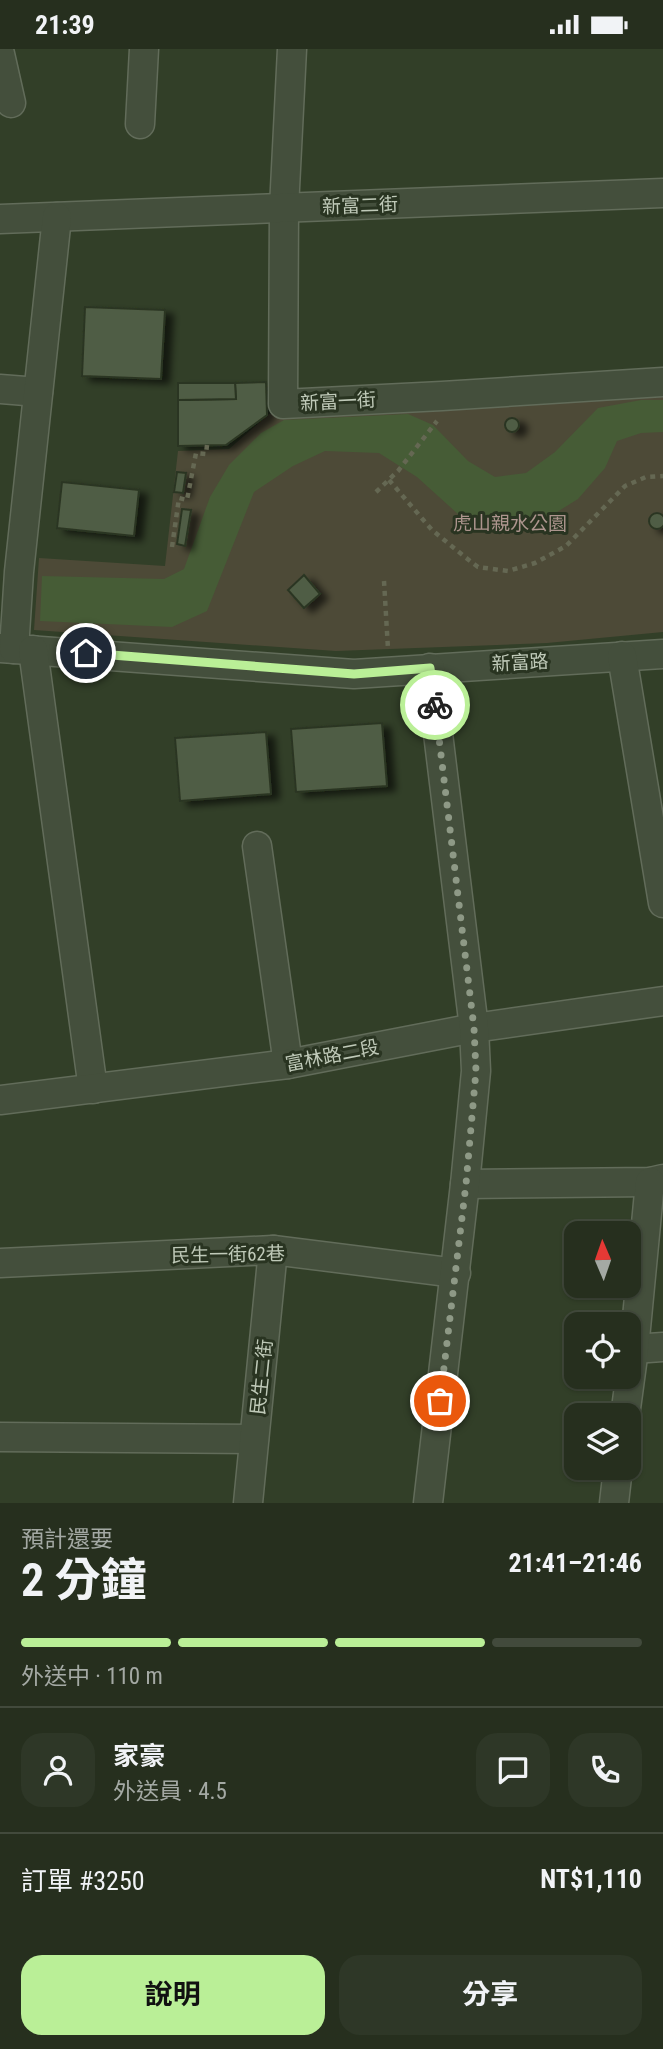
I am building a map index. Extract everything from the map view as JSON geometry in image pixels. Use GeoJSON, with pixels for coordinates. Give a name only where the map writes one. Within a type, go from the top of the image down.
{"type":"FeatureCollection","features":[{"type":"Feature","properties":{"kind":"street"},"geometry":{"type":"LineString","coordinates":[[140,124],[144,49]]}},
{"type":"Feature","properties":{"kind":"street","name":"新富一街"},"geometry":{"type":"LineString","coordinates":[[292,49],[284,208],[283,404],[663,382]]}},
{"type":"Feature","properties":{"kind":"street"},"geometry":{"type":"LineString","coordinates":[[0,54],[11,103]]}},
{"type":"Feature","properties":{"kind":"street","name":"新富二街"},"geometry":{"type":"LineString","coordinates":[[0,219],[663,193]]}},
{"type":"Feature","properties":{"kind":"street"},"geometry":{"type":"LineString","coordinates":[[57,217],[38,392],[10,571],[16,649],[93,1089]]}},
{"type":"Feature","properties":{"kind":"street"},"geometry":{"type":"LineString","coordinates":[[0,389],[38,392]]}},
{"type":"Feature","properties":{"kind":"street","name":"新富路"},"geometry":{"type":"LineString","coordinates":[[16,649],[354,674],[663,654]]}},
{"type":"Feature","properties":{"kind":"street"},"geometry":{"type":"LineString","coordinates":[[622,656],[663,903]]}},
{"type":"Feature","properties":{"kind":"street"},"geometry":{"type":"LineString","coordinates":[[428,1503],[466,1184],[476,1071],[474,1028],[430,668]]}},
{"type":"Feature","properties":{"kind":"street"},"geometry":{"type":"LineString","coordinates":[[257,846],[288,1064]]}},
{"type":"Feature","properties":{"kind":"street","name":"富林路二段"},"geometry":{"type":"LineString","coordinates":[[0,1100],[288,1064],[474,1028],[663,1001]]}},
{"type":"Feature","properties":{"kind":"street"},"geometry":{"type":"LineString","coordinates":[[466,1184],[656,1181],[639,1312]]}},
{"type":"Feature","properties":{"kind":"street","name":"民生一街62巷"},"geometry":{"type":"LineString","coordinates":[[0,1263],[274,1250],[456,1273]]}},
{"type":"Feature","properties":{"kind":"street","name":"民生二街"},"geometry":{"type":"LineString","coordinates":[[248,1503],[274,1250]]}},
{"type":"Feature","properties":{"kind":"street"},"geometry":{"type":"LineString","coordinates":[[641,1349],[663,1347]]}},
{"type":"Feature","properties":{"kind":"street"},"geometry":{"type":"LineString","coordinates":[[0,1437],[254,1439]]}},
{"type":"Feature","properties":{"kind":"street"},"geometry":{"type":"LineString","coordinates":[[614,1503],[617,1480]]}},
{"type":"Feature","properties":{"kind":"path"},"geometry":{"type":"LineString","coordinates":[[376,492],[398,471],[440,417]]}},
{"type":"Feature","properties":{"kind":"path"},"geometry":{"type":"LineString","coordinates":[[172,547],[179,498],[187,500],[196,453],[206,454],[207,445]]}},
{"type":"Feature","properties":{"kind":"path"},"geometry":{"type":"LineString","coordinates":[[389,480],[432,530],[464,557],[478,567],[508,571],[535,563],[566,547],[625,486],[646,477],[663,476]]}},
{"type":"Feature","properties":{"kind":"path"},"geometry":{"type":"LineString","coordinates":[[384,581],[389,671]]}},
{"type":"Feature","properties":{"kind":"green space","name":"虎山親水公園"},"geometry":{"type":"Polygon","coordinates":[[[663,392],[663,632],[547,643],[336,651],[34,630],[39,558],[165,566],[178,451],[229,449],[269,414],[663,392]]]}},
{"type":"Feature","properties":{"kind":"shaded area"},"geometry":{"type":"Polygon","coordinates":[[[641,400],[663,400],[663,432],[641,433],[617,441],[605,468],[578,499],[536,525],[497,528],[459,515],[417,477],[379,453],[325,451],[293,466],[254,492],[207,611],[172,627],[40,621],[42,576],[164,579],[184,569],[210,497],[229,465],[261,433],[284,420],[408,414],[433,425],[468,461],[495,477],[526,473],[555,452],[598,408],[641,400]]]}},
{"type":"Feature","properties":{"kind":"building"},"geometry":{"type":"Polygon","coordinates":[[[85,307],[165,310],[161,379],[82,376],[85,307]]]}},
{"type":"Feature","properties":{"kind":"building"},"geometry":{"type":"Polygon","coordinates":[[[266,382],[267,415],[226,445],[178,446],[178,400],[236,399],[235,383],[266,382]]]}},
{"type":"Feature","properties":{"kind":"building"},"geometry":{"type":"Polygon","coordinates":[[[178,383],[235,383],[236,399],[178,400],[178,383]]]}},
{"type":"Feature","properties":{"kind":"building"},"geometry":{"type":"Polygon","coordinates":[[[509,418],[515,418],[519,425],[515,432],[509,432],[505,428],[505,422],[509,418]]]}},
{"type":"Feature","properties":{"kind":"building"},"geometry":{"type":"Polygon","coordinates":[[[177,472],[186,473],[183,493],[174,492],[177,472]]]}},
{"type":"Feature","properties":{"kind":"building"},"geometry":{"type":"Polygon","coordinates":[[[62,482],[139,490],[134,536],[57,528],[62,482]]]}},
{"type":"Feature","properties":{"kind":"building"},"geometry":{"type":"Polygon","coordinates":[[[182,509],[191,510],[185,546],[177,544],[182,509]]]}},
{"type":"Feature","properties":{"kind":"building"},"geometry":{"type":"Polygon","coordinates":[[[651,515],[663,515],[663,527],[651,527],[651,515]]]}},
{"type":"Feature","properties":{"kind":"building"},"geometry":{"type":"Polygon","coordinates":[[[304,575],[320,594],[304,608],[288,590],[304,575]]]}},
{"type":"Feature","properties":{"kind":"building"},"geometry":{"type":"Polygon","coordinates":[[[382,723],[387,786],[296,792],[291,729],[382,723]]]}},
{"type":"Feature","properties":{"kind":"building"},"geometry":{"type":"Polygon","coordinates":[[[266,732],[271,794],[180,801],[175,738],[266,732]]]}},
{"type":"Feature","properties":{"kind":"way so far"},"geometry":{"type":"LineString","coordinates":[[435,705],[474,1028],[476,1071],[466,1184],[440,1401]]}},
{"type":"Feature","properties":{"kind":"route"},"geometry":{"type":"LineString","coordinates":[[86,653],[354,674],[430,668],[435,705]]}}]}
